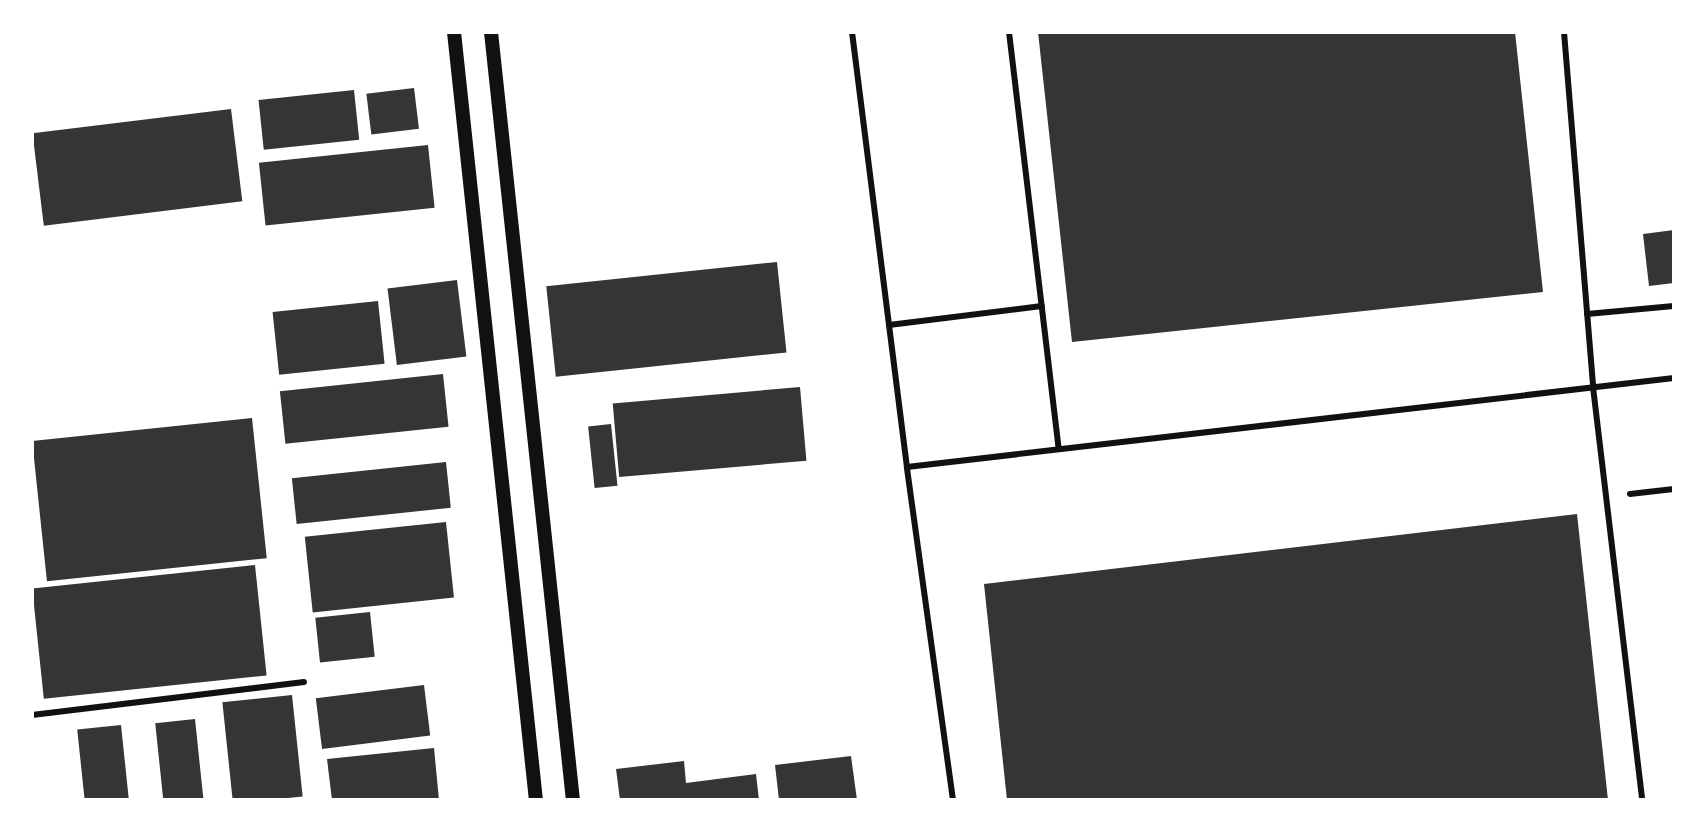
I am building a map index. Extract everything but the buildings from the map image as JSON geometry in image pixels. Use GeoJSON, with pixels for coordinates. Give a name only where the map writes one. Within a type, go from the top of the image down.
{"type":"FeatureCollection","features":[{"type":"Feature","properties":{"kind":"street"},"geometry":{"type":"LineString","coordinates":[[454,32],[536,800]]}},
{"type":"Feature","properties":{"kind":"street"},"geometry":{"type":"LineString","coordinates":[[491,32],[573,800]]}},
{"type":"Feature","properties":{"kind":"lane"},"geometry":{"type":"LineString","coordinates":[[852,32],[953,800]]}},
{"type":"Feature","properties":{"kind":"lane"},"geometry":{"type":"LineString","coordinates":[[1009,32],[1059,449]]}},
{"type":"Feature","properties":{"kind":"lane"},"geometry":{"type":"LineString","coordinates":[[1564,32],[1593,387],[1642,800]]}},
{"type":"Feature","properties":{"kind":"lane"},"geometry":{"type":"LineString","coordinates":[[889,325],[1042,306]]}},
{"type":"Feature","properties":{"kind":"lane"},"geometry":{"type":"LineString","coordinates":[[1587,314],[1674,306]]}},
{"type":"Feature","properties":{"kind":"lane"},"geometry":{"type":"LineString","coordinates":[[907,467],[1674,378]]}},
{"type":"Feature","properties":{"kind":"lane"},"geometry":{"type":"LineString","coordinates":[[1630,494],[1674,489]]}},
{"type":"Feature","properties":{"kind":"lane"},"geometry":{"type":"LineString","coordinates":[[32,715],[304,682]]}}]}
